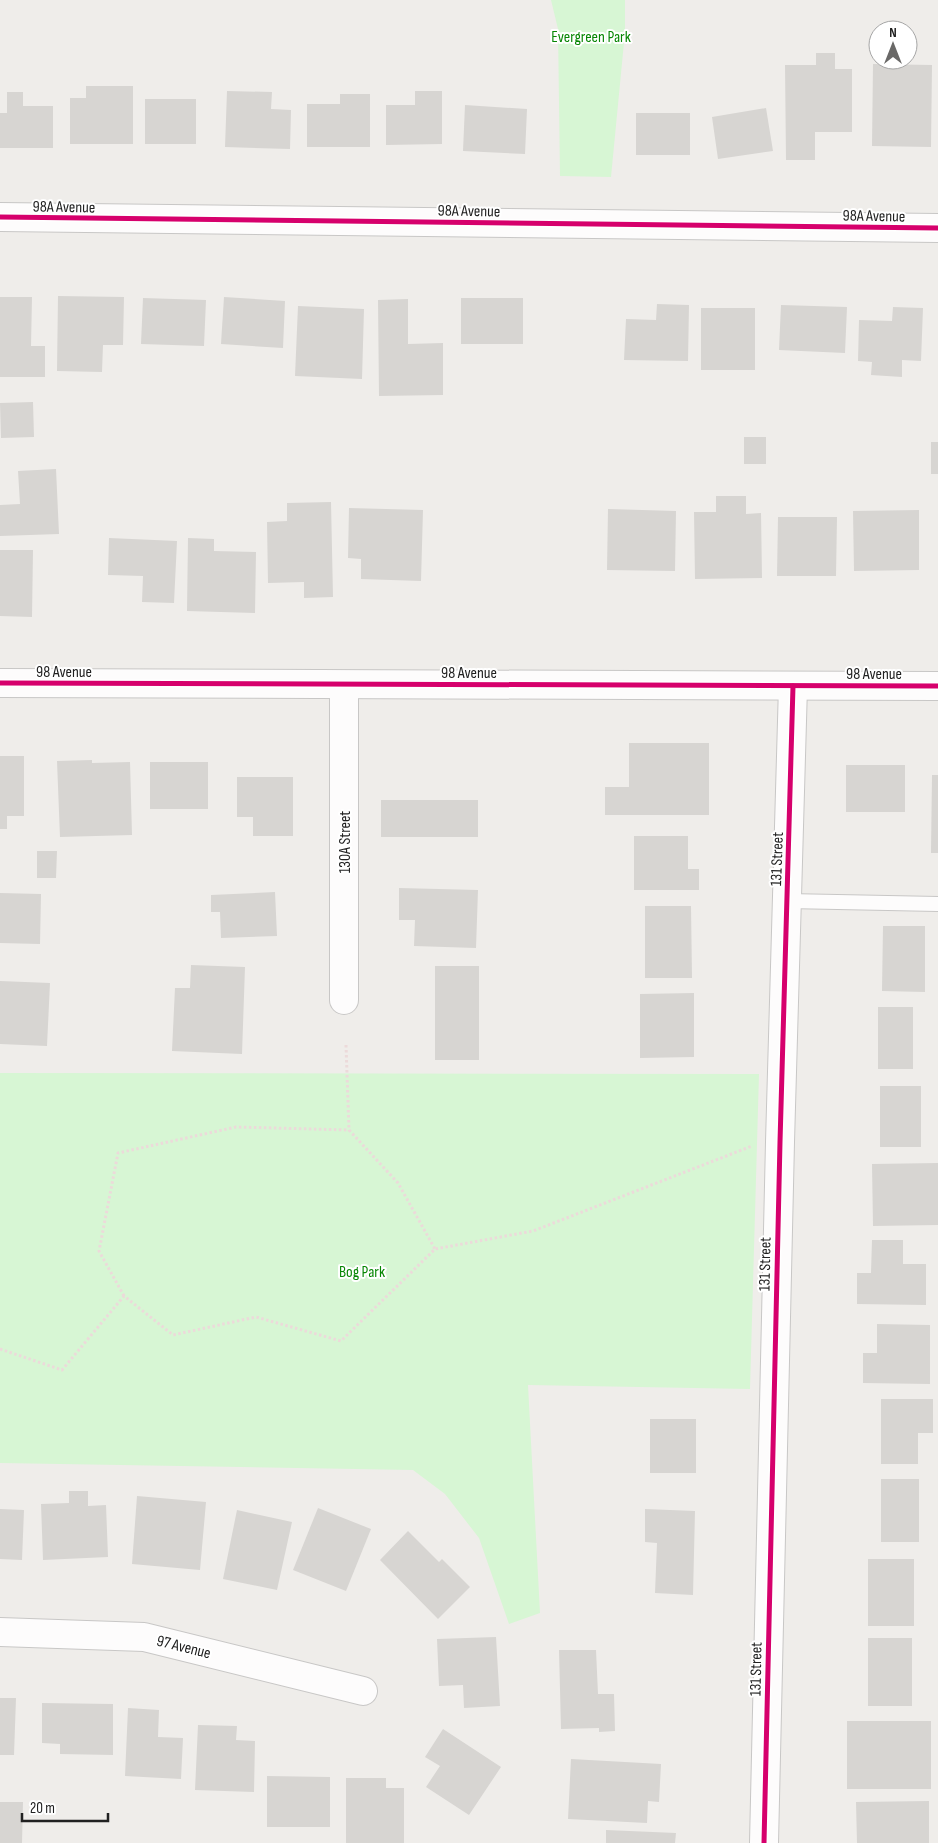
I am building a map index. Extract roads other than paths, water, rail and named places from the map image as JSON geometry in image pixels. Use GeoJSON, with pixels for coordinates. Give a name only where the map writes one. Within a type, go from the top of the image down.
{"type":"FeatureCollection","features":[{"type":"Feature","properties":{"kind":"street","name":"98A Avenue"},"geometry":{"type":"LineString","coordinates":[[0,217],[938,228]]}},
{"type":"Feature","properties":{"kind":"street","name":"98 Avenue"},"geometry":{"type":"LineString","coordinates":[[0,683],[938,686]]}},
{"type":"Feature","properties":{"kind":"street","name":"130A Street"},"geometry":{"type":"LineString","coordinates":[[344,685],[344,1000]]}},
{"type":"Feature","properties":{"kind":"street","name":"131 Street"},"geometry":{"type":"LineString","coordinates":[[764,1843],[793,686]]}},
{"type":"Feature","properties":{"kind":"street","name":"97 Avenue"},"geometry":{"type":"LineString","coordinates":[[0,1632],[144,1636],[363,1690]]}},
{"type":"Feature","properties":{"kind":"lane"},"geometry":{"type":"LineString","coordinates":[[787,901],[938,904]]}},
{"type":"Feature","properties":{"kind":"park label","name":"Evergreen Park"},"geometry":{"type":"Point","coordinates":[591,36]}},
{"type":"Feature","properties":{"kind":"park label","name":"Bog Park"},"geometry":{"type":"Point","coordinates":[362,1271]}}]}
